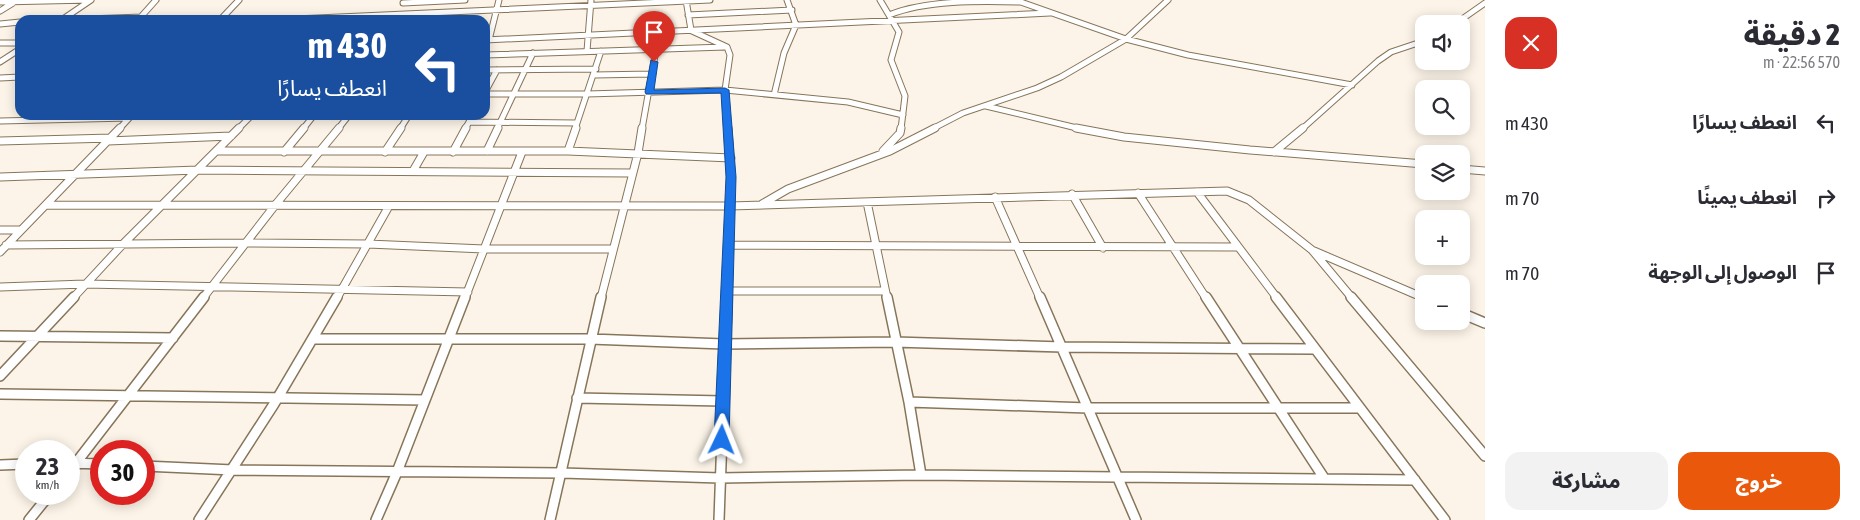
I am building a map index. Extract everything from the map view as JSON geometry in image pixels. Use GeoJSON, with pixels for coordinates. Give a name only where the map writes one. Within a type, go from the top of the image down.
{"type":"FeatureCollection","features":[{"type":"Feature","properties":{"kind":"street"},"geometry":{"type":"LineString","coordinates":[[0,2],[91,0]]}},
{"type":"Feature","properties":{"kind":"street"},"geometry":{"type":"LineString","coordinates":[[68,15],[91,0]]}},
{"type":"Feature","properties":{"kind":"street"},"geometry":{"type":"LineString","coordinates":[[143,15],[156,0]]}},
{"type":"Feature","properties":{"kind":"street"},"geometry":{"type":"LineString","coordinates":[[225,15],[239,0]]}},
{"type":"Feature","properties":{"kind":"street"},"geometry":{"type":"LineString","coordinates":[[397,14],[404,1],[465,0]]}},
{"type":"Feature","properties":{"kind":"street"},"geometry":{"type":"LineString","coordinates":[[490,31],[499,0]]}},
{"type":"Feature","properties":{"kind":"street"},"geometry":{"type":"LineString","coordinates":[[376,15],[497,10],[590,3],[710,0]]}},
{"type":"Feature","properties":{"kind":"street"},"geometry":{"type":"LineString","coordinates":[[774,95],[784,53],[796,25],[787,0]]}},
{"type":"Feature","properties":{"kind":"street"},"geometry":{"type":"LineString","coordinates":[[880,0],[899,32],[891,60],[904,88],[905,96],[900,133],[880,154]]}},
{"type":"Feature","properties":{"kind":"street"},"geometry":{"type":"LineString","coordinates":[[1015,0],[1126,39],[1214,60],[1352,85]]}},
{"type":"Feature","properties":{"kind":"street"},"geometry":{"type":"LineString","coordinates":[[760,205],[788,189],[919,137],[963,113],[1062,77],[1126,39],[1168,0]]}},
{"type":"Feature","properties":{"kind":"street"},"geometry":{"type":"LineString","coordinates":[[686,1],[691,30]]}},
{"type":"Feature","properties":{"kind":"street"},"geometry":{"type":"LineString","coordinates":[[891,18],[904,6],[943,1],[1021,2]]}},
{"type":"Feature","properties":{"kind":"street"},"geometry":{"type":"LineString","coordinates":[[0,11],[14,2]]}},
{"type":"Feature","properties":{"kind":"street"},"geometry":{"type":"LineString","coordinates":[[588,51],[590,3]]}},
{"type":"Feature","properties":{"kind":"street"},"geometry":{"type":"LineString","coordinates":[[1468,15],[1485,3]]}},
{"type":"Feature","properties":{"kind":"street"},"geometry":{"type":"LineString","coordinates":[[688,15],[792,10]]}},
{"type":"Feature","properties":{"kind":"street"},"geometry":{"type":"LineString","coordinates":[[490,40],[796,25],[891,18],[1050,13]]}},
{"type":"Feature","properties":{"kind":"street"},"geometry":{"type":"LineString","coordinates":[[0,24],[15,22]]}},
{"type":"Feature","properties":{"kind":"street"},"geometry":{"type":"LineString","coordinates":[[691,30],[727,47],[730,55],[725,90],[726,123],[731,158],[719,520]]}},
{"type":"Feature","properties":{"kind":"street"},"geometry":{"type":"LineString","coordinates":[[2,44],[15,43]]}},
{"type":"Feature","properties":{"kind":"street"},"geometry":{"type":"LineString","coordinates":[[1274,152],[1378,60],[1391,52],[1415,44]]}},
{"type":"Feature","properties":{"kind":"street"},"geometry":{"type":"LineString","coordinates":[[490,55],[727,47]]}},
{"type":"Feature","properties":{"kind":"street"},"geometry":{"type":"LineString","coordinates":[[550,520],[562,473],[590,339],[638,153],[656,50]]}},
{"type":"Feature","properties":{"kind":"street"},"geometry":{"type":"LineString","coordinates":[[568,151],[602,51]]}},
{"type":"Feature","properties":{"kind":"street"},"geometry":{"type":"LineString","coordinates":[[0,62],[15,52]]}},
{"type":"Feature","properties":{"kind":"street"},"geometry":{"type":"LineString","coordinates":[[487,151],[533,53]]}},
{"type":"Feature","properties":{"kind":"street"},"geometry":{"type":"LineString","coordinates":[[490,70],[652,74]]}},
{"type":"Feature","properties":{"kind":"street"},"geometry":{"type":"LineString","coordinates":[[490,83],[497,70]]}},
{"type":"Feature","properties":{"kind":"street"},"geometry":{"type":"LineString","coordinates":[[0,78],[15,77]]}},
{"type":"Feature","properties":{"kind":"street"},"geometry":{"type":"LineString","coordinates":[[490,93],[587,94],[725,90],[856,104],[903,115]]}},
{"type":"Feature","properties":{"kind":"street"},"geometry":{"type":"LineString","coordinates":[[985,106],[1090,131],[1124,136],[1274,152],[1415,163]]}},
{"type":"Feature","properties":{"kind":"street"},"geometry":{"type":"LineString","coordinates":[[0,121],[26,120]]}},
{"type":"Feature","properties":{"kind":"street"},"geometry":{"type":"LineString","coordinates":[[0,252],[19,230],[76,175],[127,120]]}},
{"type":"Feature","properties":{"kind":"street"},"geometry":{"type":"LineString","coordinates":[[0,376],[123,244],[247,120]]}},
{"type":"Feature","properties":{"kind":"street"},"geometry":{"type":"LineString","coordinates":[[284,152],[310,120]]}},
{"type":"Feature","properties":{"kind":"street"},"geometry":{"type":"LineString","coordinates":[[80,454],[129,396],[276,204],[344,120]]}},
{"type":"Feature","properties":{"kind":"street"},"geometry":{"type":"LineString","coordinates":[[385,152],[406,120]]}},
{"type":"Feature","properties":{"kind":"street"},"geometry":{"type":"LineString","coordinates":[[452,152],[469,122],[577,124]]}},
{"type":"Feature","properties":{"kind":"street"},"geometry":{"type":"LineString","coordinates":[[0,141],[231,136]]}},
{"type":"Feature","properties":{"kind":"street"},"geometry":{"type":"LineString","coordinates":[[217,151],[568,151],[731,158]]}},
{"type":"Feature","properties":{"kind":"street"},"geometry":{"type":"LineString","coordinates":[[413,171],[424,152]]}},
{"type":"Feature","properties":{"kind":"street"},"geometry":{"type":"LineString","coordinates":[[376,520],[397,472],[522,152]]}},
{"type":"Feature","properties":{"kind":"street"},"geometry":{"type":"LineString","coordinates":[[0,177],[198,170],[632,173]]}},
{"type":"Feature","properties":{"kind":"street"},"geometry":{"type":"LineString","coordinates":[[1470,170],[1485,171]]}},
{"type":"Feature","properties":{"kind":"street"},"geometry":{"type":"LineString","coordinates":[[46,205],[730,206],[1072,194],[1228,191],[1249,200],[1312,250],[1485,456]]}},
{"type":"Feature","properties":{"kind":"street"},"geometry":{"type":"LineString","coordinates":[[1196,192],[1445,520]]}},
{"type":"Feature","properties":{"kind":"street"},"geometry":{"type":"LineString","coordinates":[[1138,193],[1324,478]]}},
{"type":"Feature","properties":{"kind":"street"},"geometry":{"type":"LineString","coordinates":[[1072,194],[1103,248]]}},
{"type":"Feature","properties":{"kind":"street"},"geometry":{"type":"LineString","coordinates":[[994,197],[1019,248],[1136,520]]}},
{"type":"Feature","properties":{"kind":"street"},"geometry":{"type":"LineString","coordinates":[[867,202],[909,402],[921,475]]}},
{"type":"Feature","properties":{"kind":"street"},"geometry":{"type":"LineString","coordinates":[[199,520],[278,398],[389,206]]}},
{"type":"Feature","properties":{"kind":"street"},"geometry":{"type":"LineString","coordinates":[[0,230],[19,230]]}},
{"type":"Feature","properties":{"kind":"street"},"geometry":{"type":"LineString","coordinates":[[6,245],[246,243],[368,244],[484,249],[612,249]]}},
{"type":"Feature","properties":{"kind":"street"},"geometry":{"type":"LineString","coordinates":[[729,245],[1019,248],[1238,247]]}},
{"type":"Feature","properties":{"kind":"street"},"geometry":{"type":"LineString","coordinates":[[1312,250],[1415,294]]}},
{"type":"Feature","properties":{"kind":"street"},"geometry":{"type":"LineString","coordinates":[[0,287],[86,284],[468,292]]}},
{"type":"Feature","properties":{"kind":"street"},"geometry":{"type":"LineString","coordinates":[[727,291],[885,291]]}},
{"type":"Feature","properties":{"kind":"street"},"geometry":{"type":"LineString","coordinates":[[1470,317],[1485,323]]}},
{"type":"Feature","properties":{"kind":"street"},"geometry":{"type":"LineString","coordinates":[[0,336],[173,338]]}},
{"type":"Feature","properties":{"kind":"street"},"geometry":{"type":"LineString","coordinates":[[313,339],[590,339],[724,344],[896,342],[1062,347],[1314,349]]}},
{"type":"Feature","properties":{"kind":"street"},"geometry":{"type":"LineString","coordinates":[[0,394],[424,400]]}},
{"type":"Feature","properties":{"kind":"street"},"geometry":{"type":"LineString","coordinates":[[577,398],[723,401]]}},
{"type":"Feature","properties":{"kind":"street"},"geometry":{"type":"LineString","coordinates":[[909,402],[1088,408],[1359,408]]}},
{"type":"Feature","properties":{"kind":"street"},"geometry":{"type":"LineString","coordinates":[[0,465],[15,464]]}},
{"type":"Feature","properties":{"kind":"street"},"geometry":{"type":"LineString","coordinates":[[155,466],[233,470],[562,473],[720,478],[921,475],[1415,480]]}},
{"type":"Feature","properties":{"kind":"street"},"geometry":{"type":"LineString","coordinates":[[29,520],[41,505]]}},
{"type":"Feature","properties":{"kind":"route"},"geometry":{"type":"LineString","coordinates":[[654,62],[649,92],[725,90],[731,177],[722,440]]}}]}
